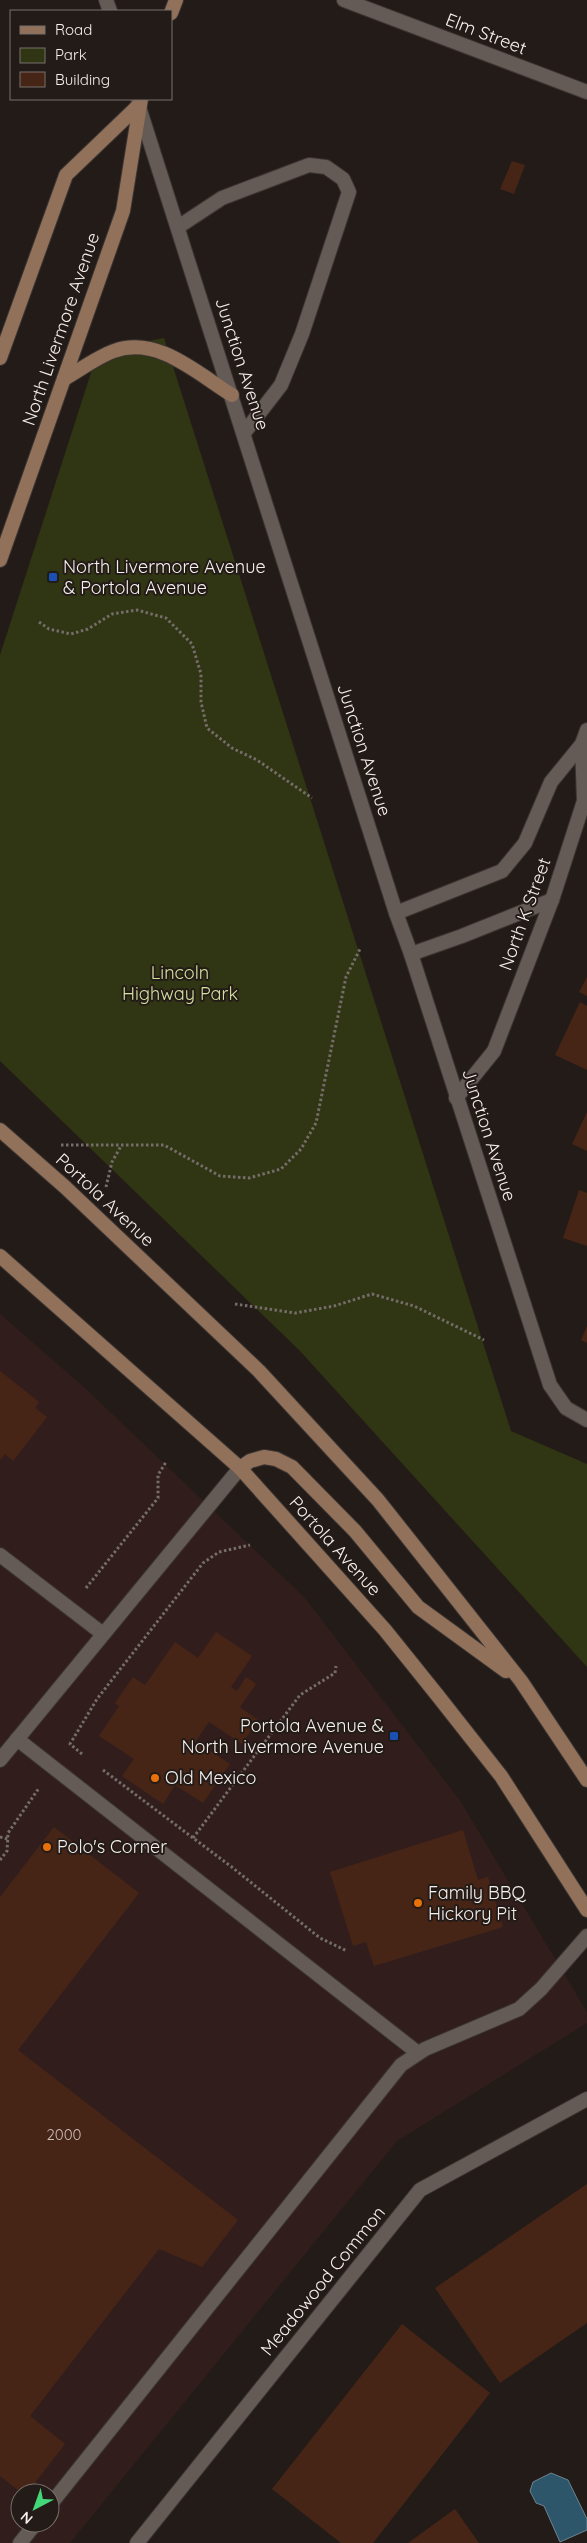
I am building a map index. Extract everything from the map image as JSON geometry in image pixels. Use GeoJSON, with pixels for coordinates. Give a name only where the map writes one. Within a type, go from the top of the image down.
{"type":"FeatureCollection","features":[{"type":"Feature","properties":{"kind":"main road"},"geometry":{"type":"LineString","coordinates":[[0,358],[66,174],[139,101]]}},
{"type":"Feature","properties":{"kind":"main road","name":"North Livermore Avenue"},"geometry":{"type":"LineString","coordinates":[[0,560],[123,210],[139,101]]}},
{"type":"Feature","properties":{"kind":"main road"},"geometry":{"type":"LineString","coordinates":[[64,380],[114,350],[140,346],[163,352],[232,395]]}},
{"type":"Feature","properties":{"kind":"main road","name":"Portola Avenue"},"geometry":{"type":"LineString","coordinates":[[0,1130],[65,1187],[259,1372],[378,1500],[520,1682],[587,1780]]}},
{"type":"Feature","properties":{"kind":"main road","name":"Portola Avenue"},"geometry":{"type":"LineString","coordinates":[[0,1256],[240,1468],[385,1630],[501,1776],[587,1910]]}},
{"type":"Feature","properties":{"kind":"main road"},"geometry":{"type":"LineString","coordinates":[[240,1468],[250,1461],[264,1457],[276,1459],[292,1467],[355,1531],[418,1607],[520,1682]]}},
{"type":"Feature","properties":{"kind":"street","name":"Elm Street"},"geometry":{"type":"LineString","coordinates":[[344,0],[587,92]]}},
{"type":"Feature","properties":{"kind":"street","name":"Junction Avenue"},"geometry":{"type":"LineString","coordinates":[[139,101],[396,913],[411,954],[550,1385],[566,1408],[587,1420]]}},
{"type":"Feature","properties":{"kind":"street"},"geometry":{"type":"LineString","coordinates":[[178,227],[222,198],[309,165],[326,168],[344,179],[349,192],[302,334],[281,385],[244,433]]}},
{"type":"Feature","properties":{"kind":"street","name":"North K Street"},"geometry":{"type":"LineString","coordinates":[[456,1098],[494,1051],[552,900],[584,801],[584,746],[587,730]]}},
{"type":"Feature","properties":{"kind":"street"},"geometry":{"type":"LineString","coordinates":[[396,913],[502,871],[525,842],[551,782],[584,746]]}},
{"type":"Feature","properties":{"kind":"street"},"geometry":{"type":"LineString","coordinates":[[411,954],[552,900]]}},
{"type":"Feature","properties":{"kind":"street"},"geometry":{"type":"LineString","coordinates":[[0,1760],[240,1468]]}},
{"type":"Feature","properties":{"kind":"street"},"geometry":{"type":"LineString","coordinates":[[0,1555],[103,1634]]}},
{"type":"Feature","properties":{"kind":"street"},"geometry":{"type":"LineString","coordinates":[[17,1740],[418,2054]]}},
{"type":"Feature","properties":{"kind":"street"},"geometry":{"type":"LineString","coordinates":[[60,2492],[401,2065],[418,2054],[519,2009],[541,1989],[587,1936]]}},
{"type":"Feature","properties":{"kind":"street","name":"Meadowood Common"},"geometry":{"type":"LineString","coordinates":[[137,2543],[420,2190],[587,2099]]}},
{"type":"Feature","properties":{"kind":"street"},"geometry":{"type":"LineString","coordinates":[[20,2543],[28,2533]]}},
{"type":"Feature","properties":{"kind":"path"},"geometry":{"type":"LineString","coordinates":[[39,622],[49,629],[72,634],[88,629],[112,614],[137,610],[166,618],[192,644],[200,674],[201,702],[207,728],[232,748],[258,760],[312,798]]}},
{"type":"Feature","properties":{"kind":"path"},"geometry":{"type":"LineString","coordinates":[[61,1145],[164,1145],[220,1176],[249,1178],[281,1168],[301,1149],[316,1123],[346,977],[360,949]]}},
{"type":"Feature","properties":{"kind":"path"},"geometry":{"type":"LineString","coordinates":[[106,1187],[112,1162],[121,1146]]}},
{"type":"Feature","properties":{"kind":"path"},"geometry":{"type":"LineString","coordinates":[[235,1304],[294,1313],[334,1306],[372,1294],[414,1306],[484,1340]]}},
{"type":"Feature","properties":{"kind":"path"},"geometry":{"type":"LineString","coordinates":[[76,1586],[86,1588],[158,1498],[158,1475],[166,1462]]}},
{"type":"Feature","properties":{"kind":"path"},"geometry":{"type":"LineString","coordinates":[[88,1759],[70,1744],[109,1684],[203,1563],[219,1552],[250,1545]]}},
{"type":"Feature","properties":{"kind":"path"},"geometry":{"type":"LineString","coordinates":[[194,1838],[300,1695],[335,1673],[336,1666]]}},
{"type":"Feature","properties":{"kind":"path"},"geometry":{"type":"LineString","coordinates":[[96,1765],[194,1838],[320,1938],[347,1951]]}},
{"type":"Feature","properties":{"kind":"path"},"geometry":{"type":"LineString","coordinates":[[0,1860],[7,1851],[8,1833],[39,1787]]}},
{"type":"Feature","properties":{"kind":"path"},"geometry":{"type":"LineString","coordinates":[[0,1837],[8,1839]]}},
{"type":"Feature","properties":{"kind":"shaded area"},"geometry":{"type":"Polygon","coordinates":[[[0,1314],[85,1388],[305,1598],[461,1802],[587,2012],[587,2023],[397,2141],[70,2543],[0,2543],[0,1314]]]}},
{"type":"Feature","properties":{"kind":"green space","name":"Lincoln Highway Park"},"geometry":{"type":"Polygon","coordinates":[[[164,338],[511,1431],[587,1464],[587,1667],[300,1351],[0,1061],[0,655],[98,351],[164,338]]]}},
{"type":"Feature","properties":{"kind":"water"},"geometry":{"type":"Polygon","coordinates":[[[551,2473],[568,2480],[587,2519],[587,2530],[560,2542],[544,2506],[536,2503],[530,2491],[533,2482],[551,2473]]]}},
{"type":"Feature","properties":{"kind":"building"},"geometry":{"type":"Polygon","coordinates":[[[512,161],[525,165],[514,194],[500,189],[512,161]]]}},
{"type":"Feature","properties":{"kind":"building"},"geometry":{"type":"Polygon","coordinates":[[[587,977],[587,996],[579,992],[587,977]]]}},
{"type":"Feature","properties":{"kind":"building"},"geometry":{"type":"Polygon","coordinates":[[[580,1002],[587,1006],[587,1070],[555,1055],[580,1002]]]}},
{"type":"Feature","properties":{"kind":"building"},"geometry":{"type":"Polygon","coordinates":[[[587,1112],[587,1151],[572,1144],[587,1112]]]}},
{"type":"Feature","properties":{"kind":"building"},"geometry":{"type":"Polygon","coordinates":[[[579,1190],[587,1193],[587,1246],[563,1238],[579,1190]]]}},
{"type":"Feature","properties":{"kind":"building"},"geometry":{"type":"Polygon","coordinates":[[[587,1326],[587,1343],[581,1340],[587,1326]]]}},
{"type":"Feature","properties":{"kind":"building"},"geometry":{"type":"Polygon","coordinates":[[[0,1371],[39,1402],[35,1408],[47,1417],[13,1461],[5,1454],[0,1460],[0,1371]]]}},
{"type":"Feature","properties":{"kind":"building"},"geometry":{"type":"Polygon","coordinates":[[[216,1632],[252,1656],[231,1687],[237,1691],[246,1677],[256,1684],[240,1707],[258,1720],[242,1744],[209,1722],[196,1741],[230,1764],[203,1803],[175,1785],[163,1804],[122,1776],[134,1759],[99,1736],[119,1706],[115,1703],[133,1677],[145,1685],[175,1642],[198,1658],[216,1632]]]}},
{"type":"Feature","properties":{"kind":"building"},"geometry":{"type":"Polygon","coordinates":[[[54,1827],[139,1893],[18,2050],[238,2220],[202,2267],[159,2249],[30,2416],[65,2444],[35,2483],[10,2484],[0,2476],[0,1897],[54,1827]]]}},
{"type":"Feature","properties":{"kind":"building","name":"Family BBQ Hickory Pit"},"geometry":{"type":"Polygon","coordinates":[[[463,1830],[478,1880],[488,1877],[503,1927],[374,1966],[366,1942],[353,1946],[330,1872],[463,1830]]]}},
{"type":"Feature","properties":{"kind":"building"},"geometry":{"type":"Polygon","coordinates":[[[587,2184],[587,2323],[500,2383],[435,2288],[587,2184]]]}},
{"type":"Feature","properties":{"kind":"building"},"geometry":{"type":"Polygon","coordinates":[[[402,2324],[490,2393],[373,2543],[341,2543],[272,2489],[402,2324]]]}},
{"type":"Feature","properties":{"kind":"building"},"geometry":{"type":"Polygon","coordinates":[[[455,2509],[479,2543],[408,2543],[455,2509]]]}},
{"type":"Feature","properties":{"kind":"place","name":"North Livermore Avenue & Portola Avenue"},"geometry":{"type":"Point","coordinates":[53,577]}},
{"type":"Feature","properties":{"kind":"place","name":"Portola Avenue & North Livermore Avenue"},"geometry":{"type":"Point","coordinates":[394,1736]}},
{"type":"Feature","properties":{"kind":"place","name":"Old Mexico"},"geometry":{"type":"Point","coordinates":[155,1778]}},
{"type":"Feature","properties":{"kind":"place","name":"Polo's Corner"},"geometry":{"type":"Point","coordinates":[47,1847]}},
{"type":"Feature","properties":{"kind":"place","name":"Family BBQ Hickory Pit"},"geometry":{"type":"Point","coordinates":[418,1903]}}]}
